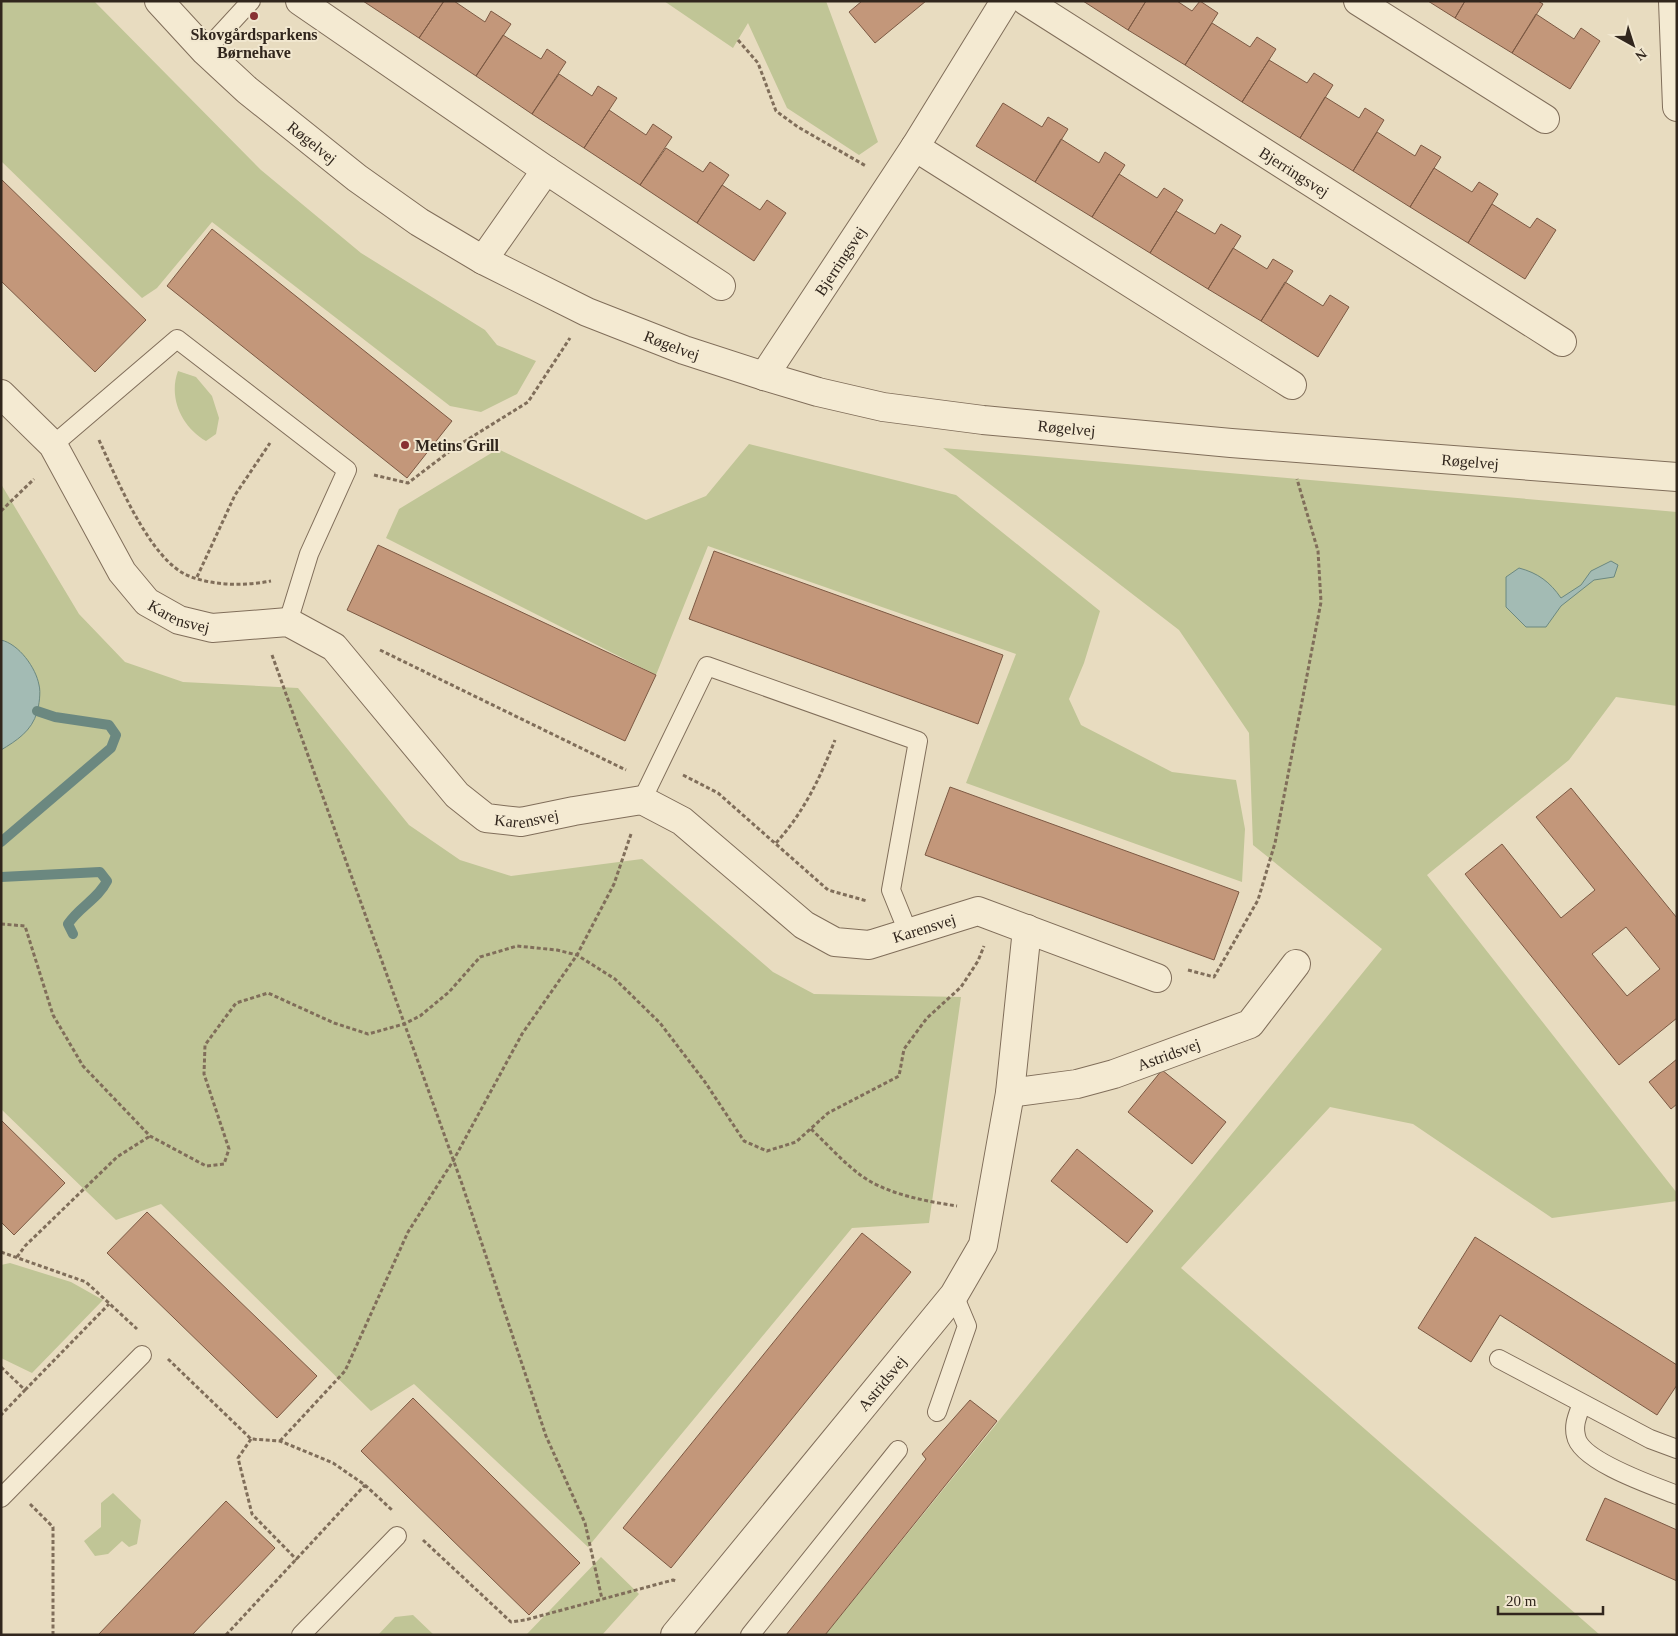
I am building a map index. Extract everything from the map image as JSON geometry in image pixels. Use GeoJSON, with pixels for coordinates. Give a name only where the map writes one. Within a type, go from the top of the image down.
{"type":"FeatureCollection","features":[{"type":"Feature","properties":{"kind":"street","name":"Røgelvej"},"geometry":{"type":"LineString","coordinates":[[159,1],[205,51],[247,90],[357,178],[419,222],[483,260],[587,312],[684,350],[764,376],[818,392],[901,410],[983,420],[1288,448],[1677,477]]}},
{"type":"Feature","properties":{"kind":"street"},"geometry":{"type":"LineString","coordinates":[[300,1],[546,170],[721,286]]}},
{"type":"Feature","properties":{"kind":"street","name":"Bjerringsvej"},"geometry":{"type":"LineString","coordinates":[[764,376],[915,147],[1005,1]]}},
{"type":"Feature","properties":{"kind":"street","name":"Bjerringsvej"},"geometry":{"type":"LineString","coordinates":[[1026,1],[1562,342]]}},
{"type":"Feature","properties":{"kind":"street"},"geometry":{"type":"LineString","coordinates":[[1358,1],[1545,119]]}},
{"type":"Feature","properties":{"kind":"street"},"geometry":{"type":"LineString","coordinates":[[1673,1],[1677,107]]}},
{"type":"Feature","properties":{"kind":"street"},"geometry":{"type":"LineString","coordinates":[[915,147],[1292,385]]}},
{"type":"Feature","properties":{"kind":"street"},"geometry":{"type":"LineString","coordinates":[[483,260],[546,170]]}},
{"type":"Feature","properties":{"kind":"street","name":"Karensvej"},"geometry":{"type":"LineString","coordinates":[[1,394],[53,446],[122,572],[147,602],[179,620],[212,628],[288,622],[334,647],[457,795],[486,818],[521,822],[646,791],[804,925],[835,942],[869,945],[978,911],[1156,978]]}},
{"type":"Feature","properties":{"kind":"street","name":"Astridsvej"},"geometry":{"type":"LineString","coordinates":[[675,1635],[954,1295],[984,1245],[1010,1093],[1027,929]]}},
{"type":"Feature","properties":{"kind":"street","name":"Astridsvej"},"geometry":{"type":"LineString","coordinates":[[1010,1093],[1077,1084],[1114,1074],[1250,1024],[1296,964]]}},
{"type":"Feature","properties":{"kind":"lane"},"geometry":{"type":"LineString","coordinates":[[205,51],[250,1]]}},
{"type":"Feature","properties":{"kind":"lane"},"geometry":{"type":"LineString","coordinates":[[53,446],[177,339],[347,470],[309,554],[288,622]]}},
{"type":"Feature","properties":{"kind":"lane"},"geometry":{"type":"LineString","coordinates":[[646,791],[708,666],[918,742],[892,890],[908,932]]}},
{"type":"Feature","properties":{"kind":"lane"},"geometry":{"type":"LineString","coordinates":[[937,1412],[967,1326],[954,1295]]}},
{"type":"Feature","properties":{"kind":"lane"},"geometry":{"type":"LineString","coordinates":[[7,1493],[142,1355]]}},
{"type":"Feature","properties":{"kind":"lane"},"geometry":{"type":"LineString","coordinates":[[1499,1359],[1650,1439],[1677,1449]]}},
{"type":"Feature","properties":{"kind":"lane"},"geometry":{"type":"LineString","coordinates":[[1582,1403],[1575,1422],[1576,1439],[1586,1452],[1609,1466],[1677,1495]]}},
{"type":"Feature","properties":{"kind":"lane"},"geometry":{"type":"LineString","coordinates":[[750,1635],[898,1450]]}},
{"type":"Feature","properties":{"kind":"lane"},"geometry":{"type":"LineString","coordinates":[[301,1635],[397,1536]]}},
{"type":"Feature","properties":{"kind":"path"},"geometry":{"type":"LineString","coordinates":[[738,40],[758,63],[776,110],[798,127],[892,181]]}},
{"type":"Feature","properties":{"kind":"path"},"geometry":{"type":"LineString","coordinates":[[347,470],[408,483],[454,448],[528,402],[587,312]]}},
{"type":"Feature","properties":{"kind":"path"},"geometry":{"type":"LineString","coordinates":[[88,415],[131,507],[165,559],[187,575],[216,583],[257,584],[302,577]]}},
{"type":"Feature","properties":{"kind":"path"},"geometry":{"type":"LineString","coordinates":[[197,578],[235,495],[285,422]]}},
{"type":"Feature","properties":{"kind":"path"},"geometry":{"type":"LineString","coordinates":[[1,511],[44,469],[53,446]]}},
{"type":"Feature","properties":{"kind":"path"},"geometry":{"type":"LineString","coordinates":[[1156,978],[1164,964],[1214,977],[1258,900],[1275,843],[1321,602],[1318,551],[1288,448]]}},
{"type":"Feature","properties":{"kind":"path"},"geometry":{"type":"LineString","coordinates":[[260,624],[453,1161],[546,1436],[585,1523],[602,1599]]}},
{"type":"Feature","properties":{"kind":"path"},"geometry":{"type":"LineString","coordinates":[[280,1441],[345,1372],[408,1232],[453,1161],[522,1034],[577,955],[614,884],[646,791],[375,647]]}},
{"type":"Feature","properties":{"kind":"path"},"geometry":{"type":"LineString","coordinates":[[776,843],[796,821],[818,782],[846,716]]}},
{"type":"Feature","properties":{"kind":"path"},"geometry":{"type":"LineString","coordinates":[[660,764],[718,793],[828,890],[871,902],[898,905]]}},
{"type":"Feature","properties":{"kind":"path"},"geometry":{"type":"LineString","coordinates":[[1,924],[25,926],[53,1015],[83,1066],[150,1136],[206,1166],[224,1164],[229,1149],[204,1074],[206,1045],[236,1003],[268,993],[334,1023],[368,1034],[404,1024],[420,1016],[448,992],[480,957],[517,946],[557,950],[577,955],[615,980],[660,1023],[705,1082],[744,1141],[766,1151],[796,1142],[828,1113],[899,1076],[904,1049],[927,1018],[961,987],[970,974],[978,961],[995,917]]}},
{"type":"Feature","properties":{"kind":"path"},"geometry":{"type":"LineString","coordinates":[[811,1129],[859,1174],[875,1184],[905,1195],[989,1212]]}},
{"type":"Feature","properties":{"kind":"path"},"geometry":{"type":"LineString","coordinates":[[16,1258],[25,1246],[117,1157],[150,1136]]}},
{"type":"Feature","properties":{"kind":"path"},"geometry":{"type":"LineString","coordinates":[[1,1252],[86,1282],[140,1332]]}},
{"type":"Feature","properties":{"kind":"path"},"geometry":{"type":"LineString","coordinates":[[1,1415],[109,1304]]}},
{"type":"Feature","properties":{"kind":"path"},"geometry":{"type":"LineString","coordinates":[[167,1358],[251,1439],[280,1441],[333,1463],[366,1485],[393,1511]]}},
{"type":"Feature","properties":{"kind":"path"},"geometry":{"type":"LineString","coordinates":[[1,1367],[25,1390]]}},
{"type":"Feature","properties":{"kind":"path"},"geometry":{"type":"LineString","coordinates":[[251,1439],[238,1458],[252,1514],[297,1560]]}},
{"type":"Feature","properties":{"kind":"path"},"geometry":{"type":"LineString","coordinates":[[226,1635],[366,1485]]}},
{"type":"Feature","properties":{"kind":"path"},"geometry":{"type":"LineString","coordinates":[[7,1493],[53,1527],[53,1635]]}},
{"type":"Feature","properties":{"kind":"path"},"geometry":{"type":"LineString","coordinates":[[421,1538],[511,1622],[525,1620],[672,1580],[711,1591]]}},
{"type":"Feature","properties":{"kind":"green space"},"geometry":{"type":"Polygon","coordinates":[[[1,1],[94,1],[261,170],[361,253],[485,330],[497,345],[536,361],[517,394],[481,412],[450,406],[212,222],[157,288],[142,298],[1,161],[1,1]]]}},
{"type":"Feature","properties":{"kind":"green space"},"geometry":{"type":"Polygon","coordinates":[[[664,1],[826,1],[878,142],[859,155],[787,108],[748,23],[733,48],[664,1]]]}},
{"type":"Feature","properties":{"kind":"green space"},"geometry":{"type":"Polygon","coordinates":[[[178,371],[196,377],[212,396],[219,418],[216,434],[206,441],[190,428],[179,411],[175,391],[178,371]]]}},
{"type":"Feature","properties":{"kind":"green space"},"geometry":{"type":"Polygon","coordinates":[[[749,444],[956,495],[1100,611],[1084,663],[1069,699],[1081,725],[1172,772],[1236,780],[1245,829],[1242,882],[966,783],[1016,654],[708,546],[656,675],[386,538],[399,509],[498,449],[646,520],[706,496],[749,444]]]}},
{"type":"Feature","properties":{"kind":"green space"},"geometry":{"type":"Polygon","coordinates":[[[943,448],[1677,512],[1677,706],[1616,697],[1569,760],[1427,875],[1677,1193],[1677,1201],[1552,1218],[1413,1124],[1330,1107],[1181,1268],[1600,1635],[825,1635],[1382,949],[1253,845],[1249,733],[1179,630],[943,448]]]}},
{"type":"Feature","properties":{"kind":"green space"},"geometry":{"type":"Polygon","coordinates":[[[1,484],[79,614],[125,662],[183,682],[298,688],[409,825],[460,860],[511,876],[642,859],[773,972],[814,994],[961,997],[929,1223],[852,1228],[588,1547],[414,1384],[371,1411],[161,1204],[116,1220],[1,1109],[1,484]]]}},
{"type":"Feature","properties":{"kind":"green space"},"geometry":{"type":"Polygon","coordinates":[[[10,1263],[71,1282],[103,1300],[32,1373],[1,1358],[1,1265],[10,1263]]]}},
{"type":"Feature","properties":{"kind":"green space"},"geometry":{"type":"Polygon","coordinates":[[[113,1493],[141,1520],[137,1544],[129,1547],[122,1541],[108,1554],[95,1556],[84,1541],[101,1527],[101,1503],[113,1493]]]}},
{"type":"Feature","properties":{"kind":"green space"},"geometry":{"type":"Polygon","coordinates":[[[601,1557],[639,1594],[602,1635],[526,1635],[601,1557]]]}},
{"type":"Feature","properties":{"kind":"green space"},"geometry":{"type":"Polygon","coordinates":[[[413,1615],[434,1635],[378,1635],[395,1617],[413,1615]]]}},
{"type":"Feature","properties":{"kind":"water"},"geometry":{"type":"Polygon","coordinates":[[[1611,561],[1618,565],[1614,577],[1594,580],[1561,606],[1546,627],[1526,627],[1506,607],[1506,577],[1519,568],[1543,579],[1561,598],[1581,585],[1591,571],[1611,561]]]}},
{"type":"Feature","properties":{"kind":"water"},"geometry":{"type":"Polygon","coordinates":[[[1,640],[14,646],[30,664],[39,685],[40,699],[35,719],[31,725],[18,739],[1,750],[1,640]]]}},
{"type":"Feature","properties":{"kind":"building"},"geometry":{"type":"Polygon","coordinates":[[[363,1],[444,1],[419,38],[363,1]]]}},
{"type":"Feature","properties":{"kind":"building"},"geometry":{"type":"Polygon","coordinates":[[[444,1],[454,1],[485,22],[491,11],[511,24],[476,76],[419,38],[444,1]]]}},
{"type":"Feature","properties":{"kind":"building"},"geometry":{"type":"Polygon","coordinates":[[[862,1],[926,1],[875,43],[849,12],[862,1]]]}},
{"type":"Feature","properties":{"kind":"building"},"geometry":{"type":"Polygon","coordinates":[[[1083,1],[1146,1],[1128,30],[1083,1]]]}},
{"type":"Feature","properties":{"kind":"building"},"geometry":{"type":"Polygon","coordinates":[[[1146,1],[1177,1],[1192,11],[1200,1],[1218,13],[1185,65],[1128,30],[1146,1]]]}},
{"type":"Feature","properties":{"kind":"building"},"geometry":{"type":"Polygon","coordinates":[[[1428,1],[1465,1],[1455,18],[1428,1]]]}},
{"type":"Feature","properties":{"kind":"building"},"geometry":{"type":"Polygon","coordinates":[[[1465,1],[1538,1],[1543,4],[1512,53],[1455,18],[1465,1]]]}},
{"type":"Feature","properties":{"kind":"building"},"geometry":{"type":"Polygon","coordinates":[[[1536,14],[1574,39],[1581,28],[1600,41],[1570,89],[1512,53],[1536,14]]]}},
{"type":"Feature","properties":{"kind":"building"},"geometry":{"type":"Polygon","coordinates":[[[1212,23],[1250,47],[1257,37],[1276,49],[1242,102],[1185,65],[1212,23]]]}},
{"type":"Feature","properties":{"kind":"building"},"geometry":{"type":"Polygon","coordinates":[[[503,35],[541,59],[547,49],[566,62],[532,114],[476,76],[503,35]]]}},
{"type":"Feature","properties":{"kind":"building"},"geometry":{"type":"Polygon","coordinates":[[[1269,60],[1307,83],[1314,73],[1333,85],[1300,138],[1242,102],[1269,60]]]}},
{"type":"Feature","properties":{"kind":"building"},"geometry":{"type":"Polygon","coordinates":[[[559,74],[592,96],[598,86],[617,98],[584,148],[532,114],[559,74]]]}},
{"type":"Feature","properties":{"kind":"building"},"geometry":{"type":"Polygon","coordinates":[[[1325,97],[1359,118],[1365,108],[1384,120],[1353,171],[1300,138],[1325,97]]]}},
{"type":"Feature","properties":{"kind":"building"},"geometry":{"type":"Polygon","coordinates":[[[1003,103],[1042,127],[1048,117],[1068,129],[1035,182],[976,146],[1003,103]]]}},
{"type":"Feature","properties":{"kind":"building"},"geometry":{"type":"Polygon","coordinates":[[[609,110],[646,135],[653,124],[672,137],[640,185],[584,148],[609,110]]]}},
{"type":"Feature","properties":{"kind":"building"},"geometry":{"type":"Polygon","coordinates":[[[1377,132],[1415,156],[1421,145],[1441,157],[1410,207],[1353,171],[1377,132]]]}},
{"type":"Feature","properties":{"kind":"building"},"geometry":{"type":"Polygon","coordinates":[[[1061,139],[1099,163],[1105,152],[1125,165],[1092,217],[1035,182],[1061,139]]]}},
{"type":"Feature","properties":{"kind":"building"},"geometry":{"type":"Polygon","coordinates":[[[666,148],[703,172],[710,162],[729,175],[697,223],[640,185],[666,148]]]}},
{"type":"Feature","properties":{"kind":"building"},"geometry":{"type":"Polygon","coordinates":[[[1434,168],[1472,192],[1479,182],[1498,194],[1468,243],[1410,207],[1434,168]]]}},
{"type":"Feature","properties":{"kind":"building"},"geometry":{"type":"Polygon","coordinates":[[[1119,174],[1157,198],[1164,188],[1183,200],[1150,253],[1092,217],[1119,174]]]}},
{"type":"Feature","properties":{"kind":"building"},"geometry":{"type":"Polygon","coordinates":[[[1,179],[146,320],[95,372],[1,281],[1,179]]]}},
{"type":"Feature","properties":{"kind":"building"},"geometry":{"type":"Polygon","coordinates":[[[722,185],[760,210],[767,200],[786,213],[754,261],[697,223],[722,185]]]}},
{"type":"Feature","properties":{"kind":"building"},"geometry":{"type":"Polygon","coordinates":[[[1492,204],[1530,228],[1537,218],[1556,230],[1525,279],[1468,243],[1492,204]]]}},
{"type":"Feature","properties":{"kind":"building"},"geometry":{"type":"Polygon","coordinates":[[[1176,211],[1215,234],[1221,224],[1241,236],[1208,289],[1150,253],[1176,211]]]}},
{"type":"Feature","properties":{"kind":"building"},"geometry":{"type":"Polygon","coordinates":[[[212,229],[452,421],[407,478],[167,286],[212,229]]]}},
{"type":"Feature","properties":{"kind":"building"},"geometry":{"type":"Polygon","coordinates":[[[1233,248],[1267,269],[1273,259],[1293,271],[1261,321],[1208,289],[1233,248]]]}},
{"type":"Feature","properties":{"kind":"building"},"geometry":{"type":"Polygon","coordinates":[[[1285,282],[1323,306],[1330,295],[1349,307],[1318,357],[1261,321],[1285,282]]]}},
{"type":"Feature","properties":{"kind":"building"},"geometry":{"type":"Polygon","coordinates":[[[378,545],[656,675],[625,741],[347,610],[378,545]]]}},
{"type":"Feature","properties":{"kind":"building"},"geometry":{"type":"Polygon","coordinates":[[[714,551],[1003,655],[978,724],[689,619],[714,551]]]}},
{"type":"Feature","properties":{"kind":"building"},"geometry":{"type":"Polygon","coordinates":[[[950,787],[1239,892],[1214,960],[925,855],[950,787]]]}},
{"type":"Feature","properties":{"kind":"building"},"geometry":{"type":"Polygon","coordinates":[[[1571,788],[1677,918],[1677,1018],[1619,1065],[1465,874],[1502,844],[1561,918],[1595,890],[1536,817],[1571,788]],[[1626,927],[1592,954],[1627,996],[1660,969],[1626,927]]]}},
{"type":"Feature","properties":{"kind":"building"},"geometry":{"type":"Polygon","coordinates":[[[1677,1059],[1677,1104],[1671,1109],[1649,1082],[1677,1059]]]}},
{"type":"Feature","properties":{"kind":"building"},"geometry":{"type":"Polygon","coordinates":[[[1162,1070],[1226,1122],[1192,1164],[1128,1112],[1162,1070]]]}},
{"type":"Feature","properties":{"kind":"building"},"geometry":{"type":"Polygon","coordinates":[[[1,1120],[65,1183],[14,1235],[1,1222],[1,1120]]]}},
{"type":"Feature","properties":{"kind":"building"},"geometry":{"type":"Polygon","coordinates":[[[1077,1149],[1153,1211],[1127,1243],[1051,1181],[1077,1149]]]}},
{"type":"Feature","properties":{"kind":"building"},"geometry":{"type":"Polygon","coordinates":[[[147,1212],[317,1376],[277,1418],[107,1253],[147,1212]]]}},
{"type":"Feature","properties":{"kind":"building"},"geometry":{"type":"Polygon","coordinates":[[[862,1233],[911,1272],[671,1568],[623,1528],[862,1233]]]}},
{"type":"Feature","properties":{"kind":"building"},"geometry":{"type":"Polygon","coordinates":[[[1475,1237],[1677,1365],[1677,1385],[1657,1415],[1500,1315],[1471,1362],[1418,1328],[1475,1237]]]}},
{"type":"Feature","properties":{"kind":"building"},"geometry":{"type":"Polygon","coordinates":[[[413,1398],[580,1563],[529,1615],[361,1451],[413,1398]]]}},
{"type":"Feature","properties":{"kind":"building"},"geometry":{"type":"Polygon","coordinates":[[[970,1400],[997,1421],[825,1635],[786,1635],[926,1459],[922,1454],[970,1400]]]}},
{"type":"Feature","properties":{"kind":"building"},"geometry":{"type":"Polygon","coordinates":[[[1605,1498],[1677,1530],[1677,1581],[1586,1540],[1605,1498]]]}},
{"type":"Feature","properties":{"kind":"building"},"geometry":{"type":"Polygon","coordinates":[[[226,1501],[275,1548],[192,1635],[98,1635],[226,1501]]]}},
{"type":"Feature","properties":{"kind":"waterway"},"geometry":{"type":"LineString","coordinates":[[1,842],[111,748],[116,735],[109,725],[55,717],[37,711]]}},
{"type":"Feature","properties":{"kind":"waterway"},"geometry":{"type":"LineString","coordinates":[[1,877],[100,872],[107,881],[99,893],[68,924],[73,934]]}},
{"type":"Feature","properties":{"kind":"place","name":"Skovgårdsparkens Børnehave"},"geometry":{"type":"Point","coordinates":[254,16]}},
{"type":"Feature","properties":{"kind":"place","name":"Metins Grill"},"geometry":{"type":"Point","coordinates":[405,445]}}]}
